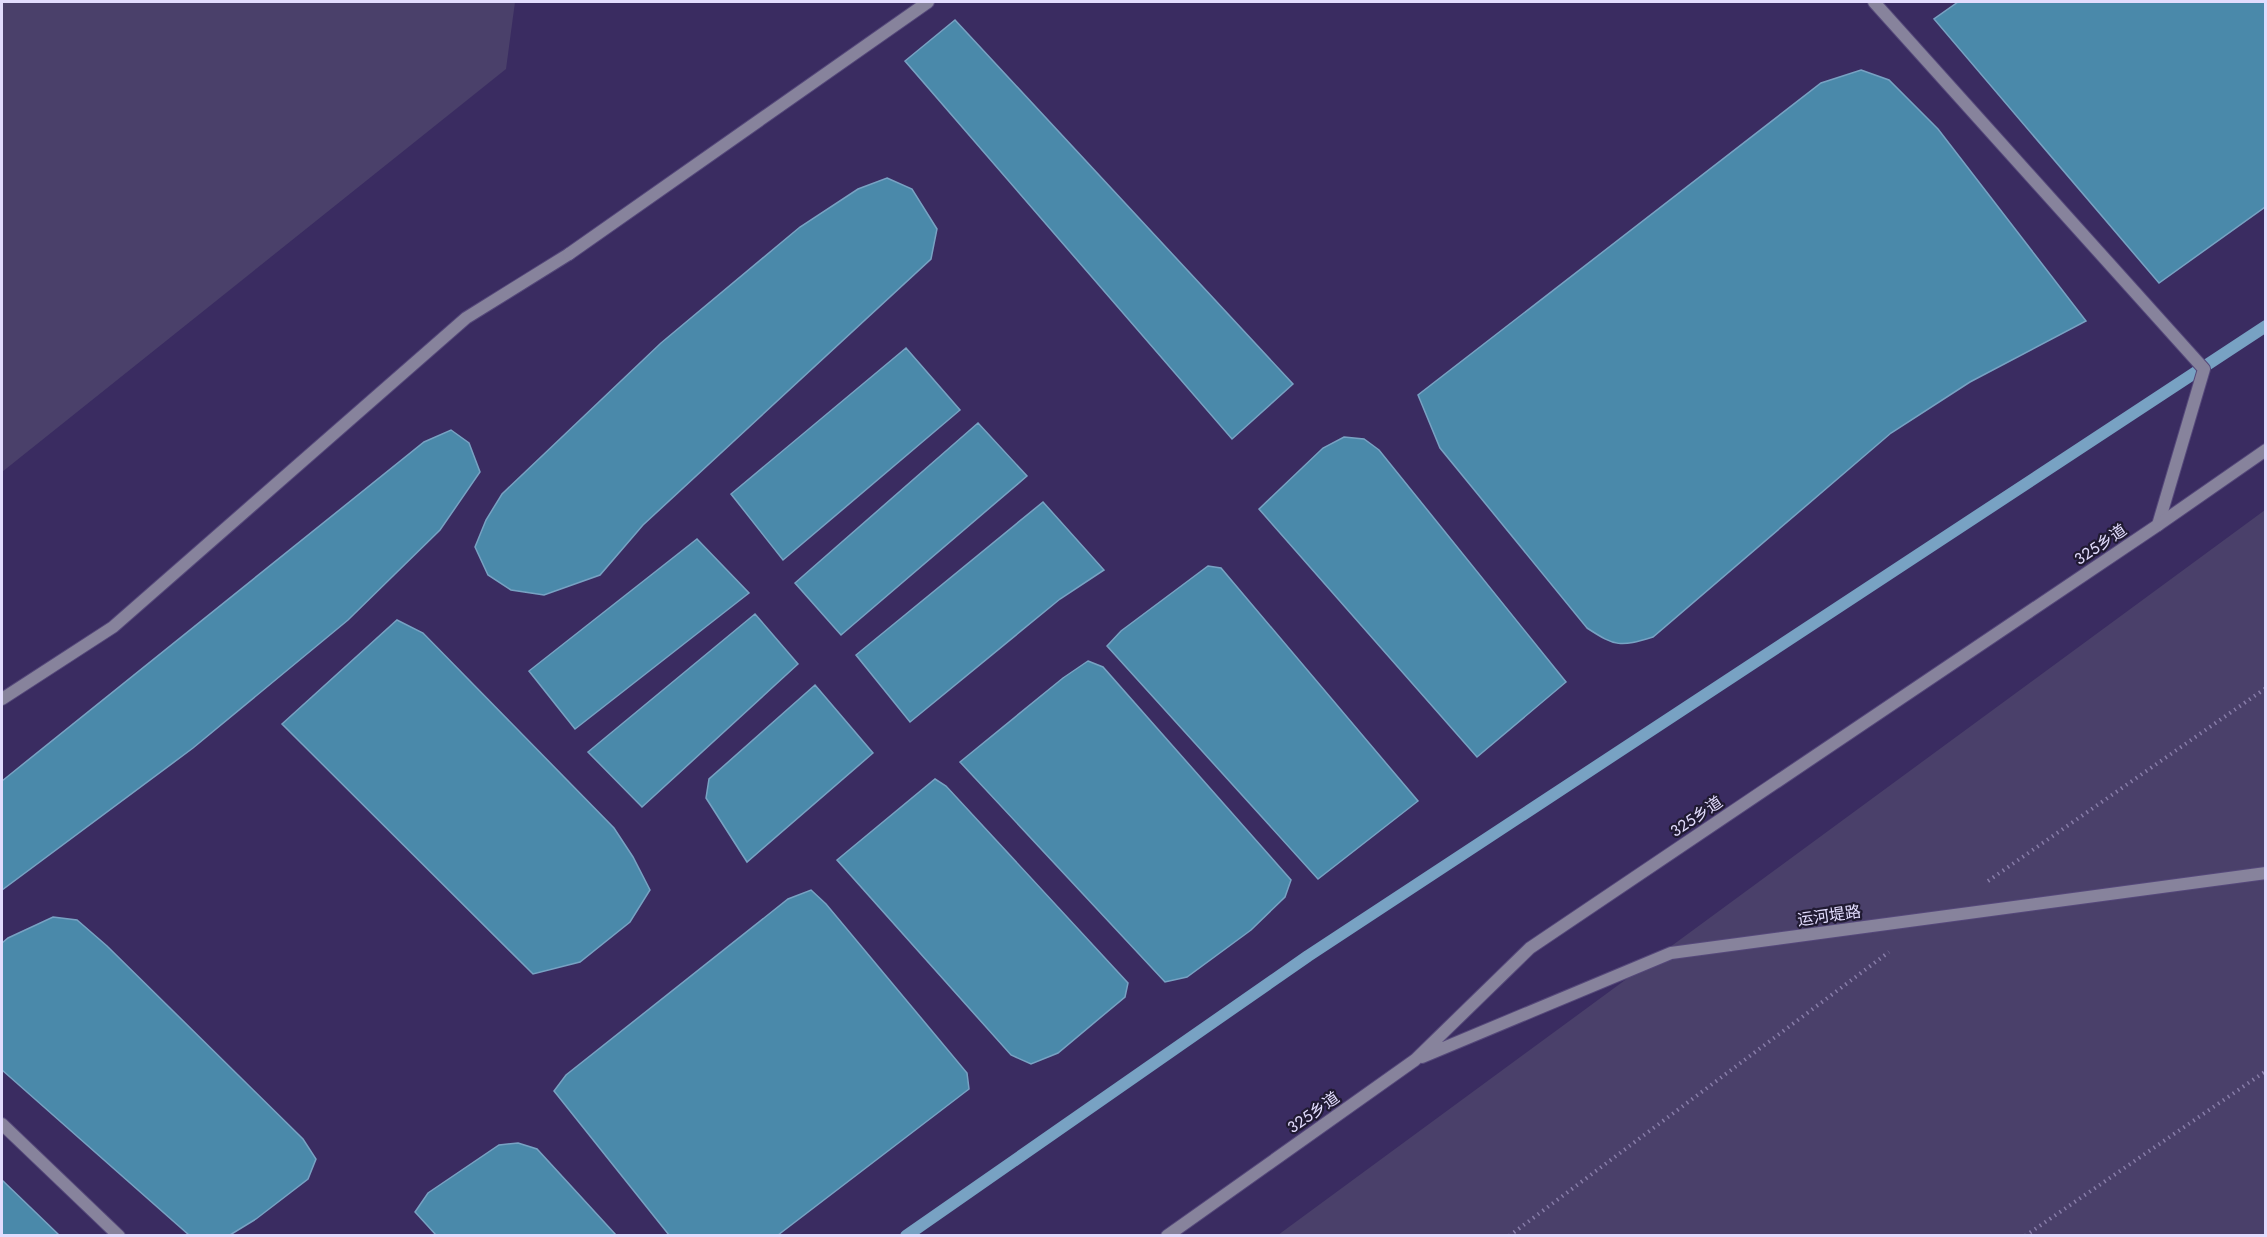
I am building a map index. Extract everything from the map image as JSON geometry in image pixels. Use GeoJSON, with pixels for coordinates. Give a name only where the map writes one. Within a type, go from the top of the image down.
{"type":"FeatureCollection","features":[{"type":"Feature","properties":{"kind":"street"},"geometry":{"type":"LineString","coordinates":[[2,699],[112,627],[466,318],[569,254],[928,2]]}},
{"type":"Feature","properties":{"kind":"street"},"geometry":{"type":"LineString","coordinates":[[1874,2],[2204,369],[2158,525]]}},
{"type":"Feature","properties":{"kind":"street","name":"325乡道"},"geometry":{"type":"LineString","coordinates":[[1167,1236],[1415,1060],[1530,948],[2158,525],[2265,450]]}},
{"type":"Feature","properties":{"kind":"street","name":"运河堤路"},"geometry":{"type":"LineString","coordinates":[[1415,1060],[1671,953],[2265,873]]}},
{"type":"Feature","properties":{"kind":"street"},"geometry":{"type":"LineString","coordinates":[[2,1124],[118,1236]]}},
{"type":"Feature","properties":{"kind":"path"},"geometry":{"type":"LineString","coordinates":[[1985,884],[2265,688]]}},
{"type":"Feature","properties":{"kind":"path"},"geometry":{"type":"LineString","coordinates":[[1509,1236],[1898,945]]}},
{"type":"Feature","properties":{"kind":"path"},"geometry":{"type":"LineString","coordinates":[[2025,1236],[2265,1071]]}},
{"type":"Feature","properties":{"kind":"shaded area"},"geometry":{"type":"Polygon","coordinates":[[[2,2],[515,2],[506,69],[2,472],[2,2]]]}},
{"type":"Feature","properties":{"kind":"shaded area"},"geometry":{"type":"Polygon","coordinates":[[[2265,510],[2265,1235],[1278,1235],[2265,510]]]}},
{"type":"Feature","properties":{"kind":"water"},"geometry":{"type":"Polygon","coordinates":[[[1958,2],[2265,2],[2265,207],[2159,283],[1934,19],[1958,2]]]}},
{"type":"Feature","properties":{"kind":"water"},"geometry":{"type":"Polygon","coordinates":[[[955,20],[1293,384],[1232,439],[905,61],[955,20]]]}},
{"type":"Feature","properties":{"kind":"water"},"geometry":{"type":"Polygon","coordinates":[[[1861,70],[1889,80],[1938,129],[2086,321],[1970,382],[1891,433],[1653,637],[1625,644],[1605,639],[1587,628],[1440,448],[1418,395],[1821,83],[1861,70]]]}},
{"type":"Feature","properties":{"kind":"water"},"geometry":{"type":"Polygon","coordinates":[[[887,178],[912,189],[937,229],[931,259],[643,525],[600,575],[544,595],[511,590],[488,575],[475,547],[486,520],[502,494],[661,343],[800,227],[858,189],[887,178]]]}},
{"type":"Feature","properties":{"kind":"water"},"geometry":{"type":"Polygon","coordinates":[[[906,348],[960,410],[783,560],[731,494],[906,348]]]}},
{"type":"Feature","properties":{"kind":"water"},"geometry":{"type":"Polygon","coordinates":[[[978,423],[1027,476],[841,635],[795,583],[978,423]]]}},
{"type":"Feature","properties":{"kind":"water"},"geometry":{"type":"Polygon","coordinates":[[[451,430],[469,443],[480,472],[440,530],[348,620],[193,748],[2,890],[2,781],[424,442],[451,430]]]}},
{"type":"Feature","properties":{"kind":"water"},"geometry":{"type":"Polygon","coordinates":[[[1344,437],[1364,439],[1379,450],[1566,682],[1477,757],[1259,509],[1323,448],[1344,437]]]}},
{"type":"Feature","properties":{"kind":"water"},"geometry":{"type":"Polygon","coordinates":[[[1043,502],[1104,570],[1060,599],[910,722],[856,655],[1043,502]]]}},
{"type":"Feature","properties":{"kind":"water"},"geometry":{"type":"Polygon","coordinates":[[[697,539],[749,593],[575,729],[529,671],[697,539]]]}},
{"type":"Feature","properties":{"kind":"water"},"geometry":{"type":"Polygon","coordinates":[[[1208,566],[1221,568],[1418,801],[1318,879],[1107,646],[1121,631],[1208,566]]]}},
{"type":"Feature","properties":{"kind":"water"},"geometry":{"type":"Polygon","coordinates":[[[755,614],[798,664],[642,807],[588,752],[755,614]]]}},
{"type":"Feature","properties":{"kind":"water"},"geometry":{"type":"Polygon","coordinates":[[[397,620],[423,633],[614,828],[633,857],[650,890],[630,922],[580,962],[533,974],[282,724],[397,620]]]}},
{"type":"Feature","properties":{"kind":"water"},"geometry":{"type":"Polygon","coordinates":[[[1088,661],[1103,667],[1291,880],[1285,897],[1251,930],[1187,977],[1165,982],[960,762],[1063,678],[1088,661]]]}},
{"type":"Feature","properties":{"kind":"water"},"geometry":{"type":"Polygon","coordinates":[[[815,685],[873,753],[747,862],[706,798],[709,779],[815,685]]]}},
{"type":"Feature","properties":{"kind":"water"},"geometry":{"type":"Polygon","coordinates":[[[935,779],[946,786],[1128,983],[1125,997],[1058,1053],[1031,1064],[1011,1055],[837,860],[935,779]]]}},
{"type":"Feature","properties":{"kind":"water"},"geometry":{"type":"Polygon","coordinates":[[[811,890],[826,904],[967,1073],[969,1089],[778,1235],[669,1235],[554,1091],[566,1075],[788,899],[811,890]]]}},
{"type":"Feature","properties":{"kind":"water"},"geometry":{"type":"Polygon","coordinates":[[[53,917],[77,920],[107,946],[303,1139],[316,1159],[308,1179],[256,1219],[230,1235],[189,1235],[2,1070],[2,943],[53,917]]]}},
{"type":"Feature","properties":{"kind":"water"},"geometry":{"type":"Polygon","coordinates":[[[518,1143],[537,1149],[616,1235],[436,1235],[415,1212],[428,1193],[499,1145],[518,1143]]]}},
{"type":"Feature","properties":{"kind":"water"},"geometry":{"type":"Polygon","coordinates":[[[2,1180],[59,1235],[2,1235],[2,1180]]]}},
{"type":"Feature","properties":{"kind":"waterway"},"geometry":{"type":"LineString","coordinates":[[906,1236],[1308,956],[2266,326]]}}]}
